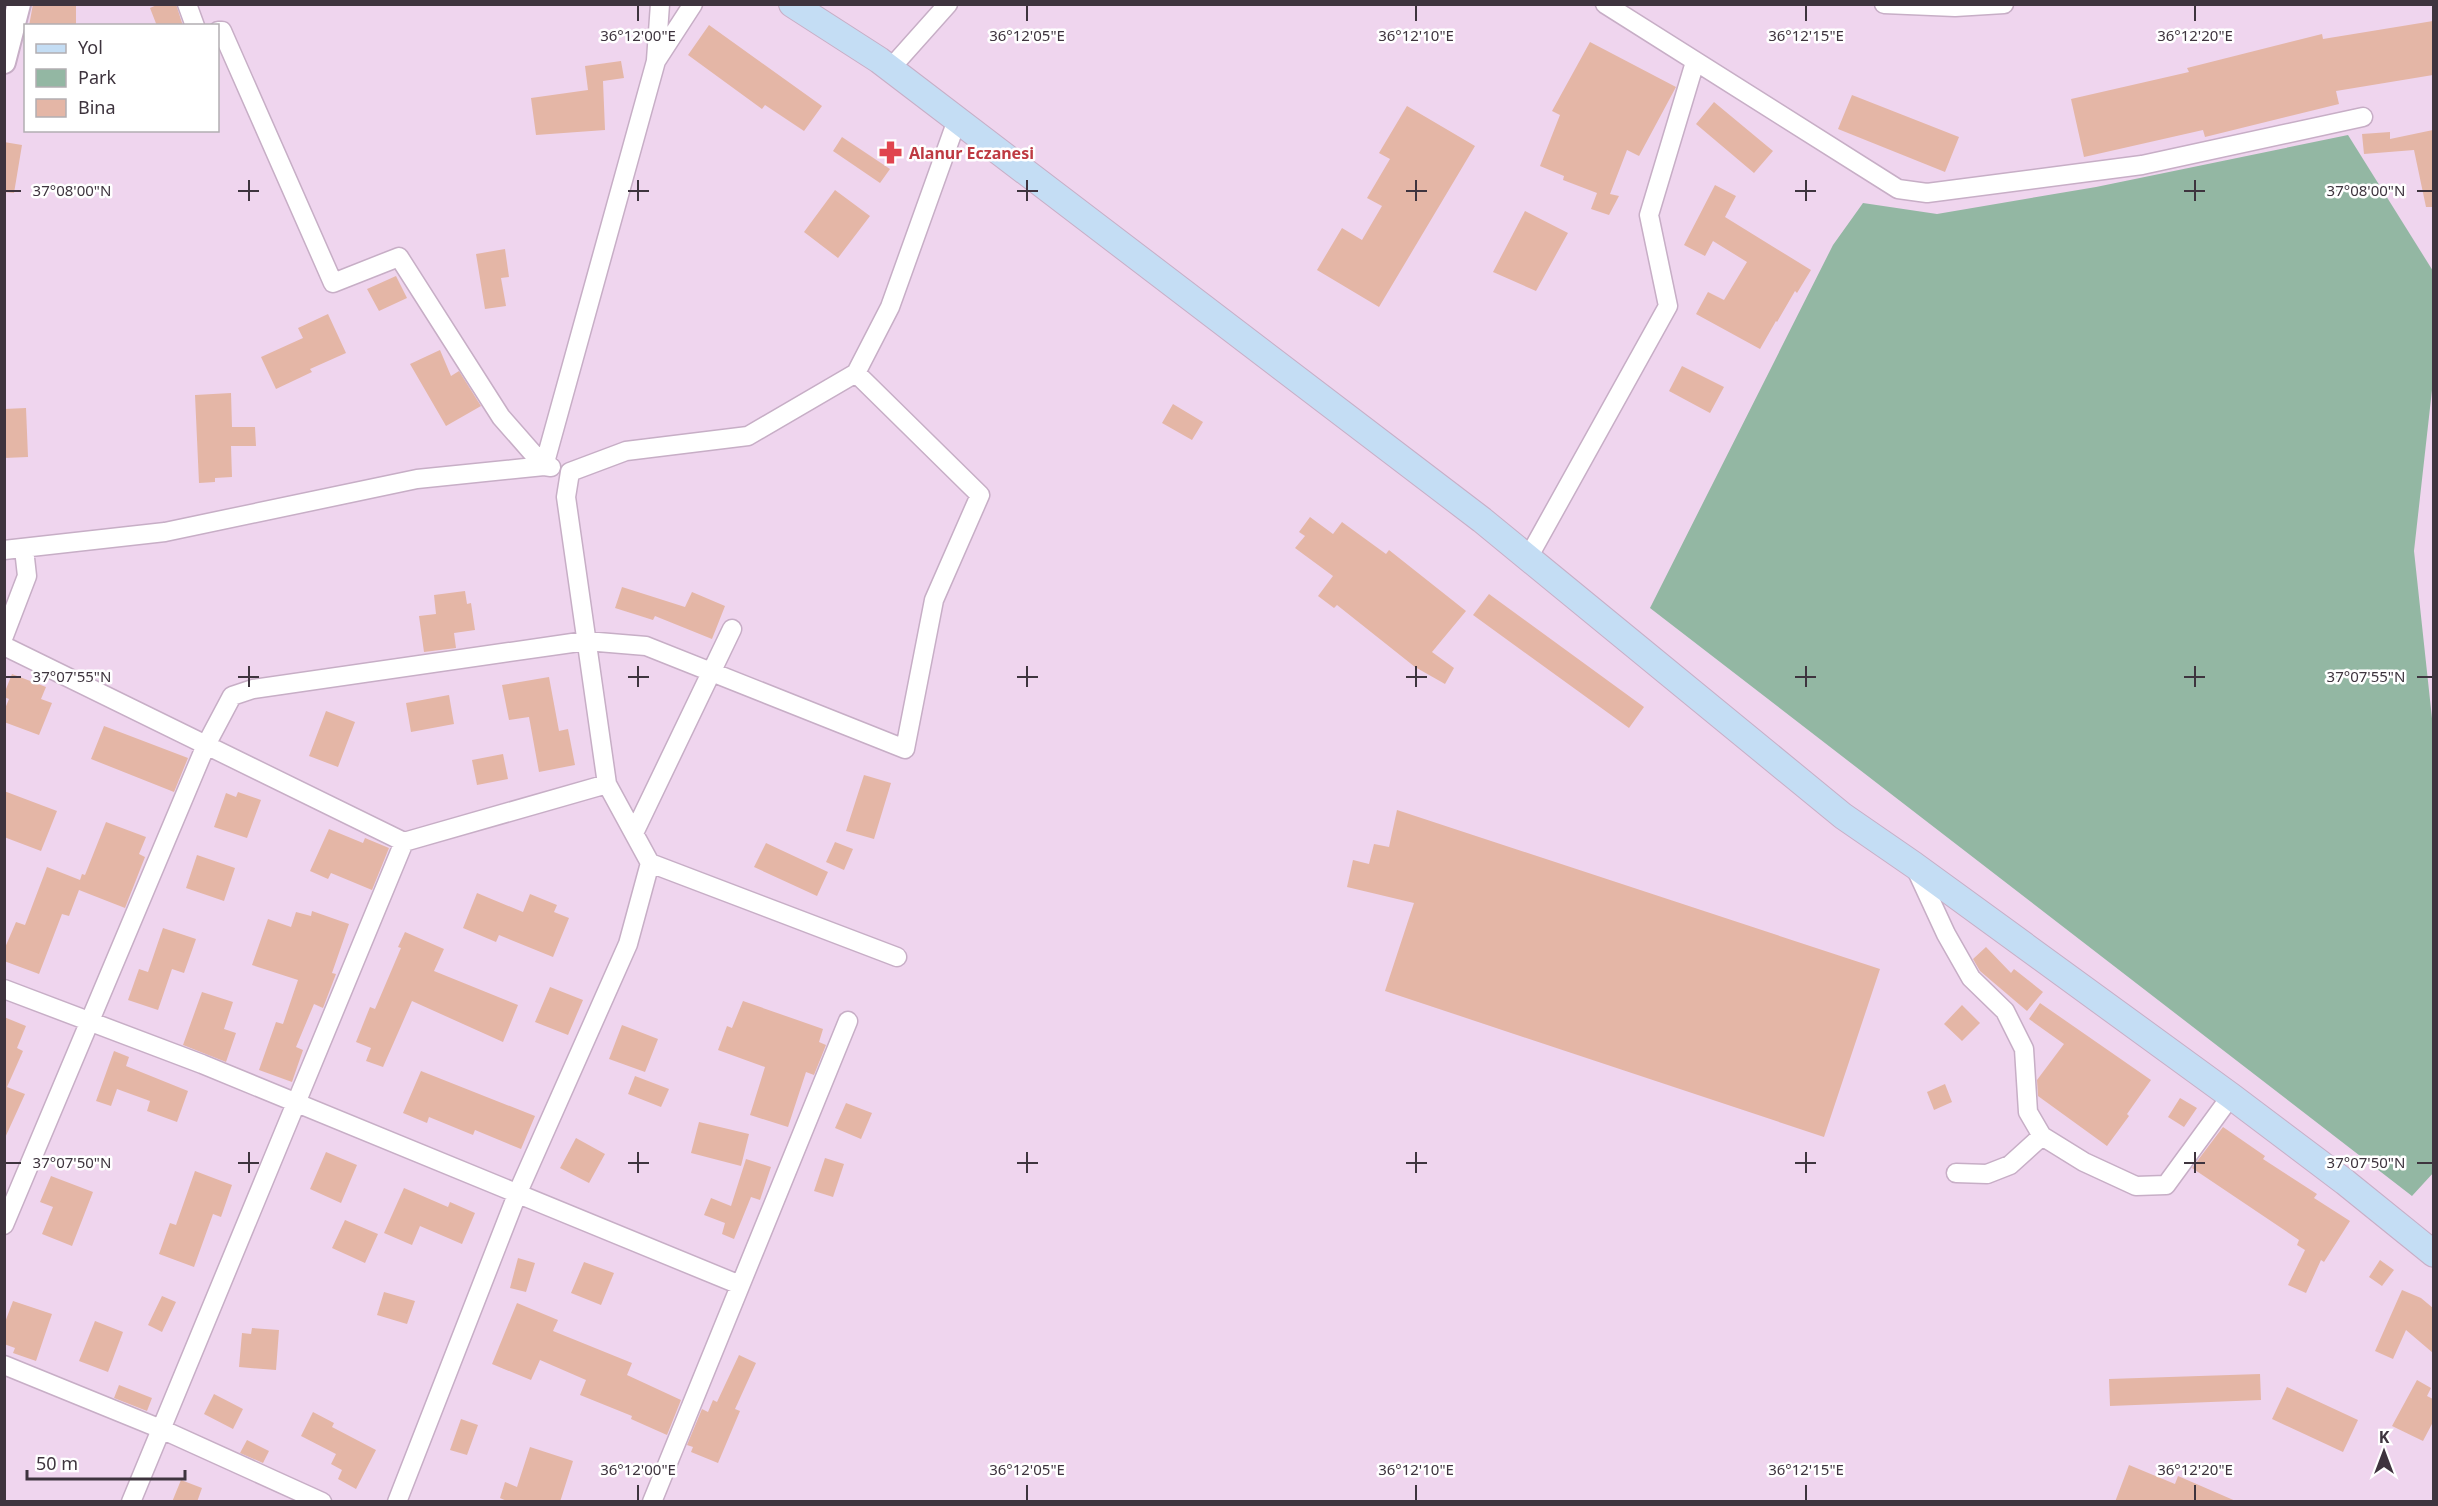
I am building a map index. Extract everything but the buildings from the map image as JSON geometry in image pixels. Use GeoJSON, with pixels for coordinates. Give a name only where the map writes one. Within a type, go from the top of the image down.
{"type":"FeatureCollection","features":[{"type":"Feature","properties":{"kind":"main road"},"geometry":{"type":"LineString","coordinates":[[792,4],[891,69],[1482,520],[1843,816],[1914,865],[2231,1096],[2345,1182],[2433,1254]]}},
{"type":"Feature","properties":{"kind":"street"},"geometry":{"type":"LineString","coordinates":[[4,62],[19,4]]}},
{"type":"Feature","properties":{"kind":"street"},"geometry":{"type":"LineString","coordinates":[[187,4],[194,24]]}},
{"type":"Feature","properties":{"kind":"street"},"geometry":{"type":"LineString","coordinates":[[544,466],[656,61],[660,4]]}},
{"type":"Feature","properties":{"kind":"street"},"geometry":{"type":"LineString","coordinates":[[656,61],[693,4]]}},
{"type":"Feature","properties":{"kind":"street"},"geometry":{"type":"LineString","coordinates":[[891,69],[948,4]]}},
{"type":"Feature","properties":{"kind":"street"},"geometry":{"type":"LineString","coordinates":[[1605,4],[1898,189],[1926,193],[2142,165],[2362,117]]}},
{"type":"Feature","properties":{"kind":"street"},"geometry":{"type":"LineString","coordinates":[[1885,5],[1955,7],[2004,4]]}},
{"type":"Feature","properties":{"kind":"street"},"geometry":{"type":"LineString","coordinates":[[219,32],[222,31],[333,283],[399,257],[501,417],[544,466]]}},
{"type":"Feature","properties":{"kind":"street"},"geometry":{"type":"LineString","coordinates":[[1528,558],[1668,306],[1649,215],[1695,62]]}},
{"type":"Feature","properties":{"kind":"street"},"geometry":{"type":"LineString","coordinates":[[4,550],[165,532],[417,479],[544,466],[570,472],[626,451],[748,435],[856,372],[891,307],[957,120]]}},
{"type":"Feature","properties":{"kind":"street"},"geometry":{"type":"LineString","coordinates":[[4,1225],[206,745],[232,696],[253,688],[586,641],[646,646],[905,749],[934,600],[980,495],[856,372]]}},
{"type":"Feature","properties":{"kind":"street"},"geometry":{"type":"LineString","coordinates":[[570,472],[566,497],[607,784],[650,862],[897,957]]}},
{"type":"Feature","properties":{"kind":"street"},"geometry":{"type":"LineString","coordinates":[[4,636],[27,576],[24,549]]}},
{"type":"Feature","properties":{"kind":"street"},"geometry":{"type":"LineString","coordinates":[[634,833],[732,629]]}},
{"type":"Feature","properties":{"kind":"street"},"geometry":{"type":"LineString","coordinates":[[4,646],[404,842],[607,784]]}},
{"type":"Feature","properties":{"kind":"street"},"geometry":{"type":"LineString","coordinates":[[131,1502],[404,842]]}},
{"type":"Feature","properties":{"kind":"street"},"geometry":{"type":"LineString","coordinates":[[398,1502],[518,1192],[628,944],[650,862]]}},
{"type":"Feature","properties":{"kind":"street"},"geometry":{"type":"LineString","coordinates":[[1914,865],[1946,934],[1971,978],[2005,1011],[2024,1049],[2028,1112],[2042,1136],[2084,1162],[2136,1186],[2166,1185],[2231,1096]]}},
{"type":"Feature","properties":{"kind":"street"},"geometry":{"type":"LineString","coordinates":[[4,989],[297,1103],[740,1285]]}},
{"type":"Feature","properties":{"kind":"street"},"geometry":{"type":"LineString","coordinates":[[652,1502],[848,1021]]}},
{"type":"Feature","properties":{"kind":"street"},"geometry":{"type":"LineString","coordinates":[[1956,1173],[1987,1174],[2010,1165],[2042,1136]]}},
{"type":"Feature","properties":{"kind":"street"},"geometry":{"type":"LineString","coordinates":[[4,1365],[161,1430],[322,1502]]}},
{"type":"Feature","properties":{"kind":"green space"},"geometry":{"type":"Polygon","coordinates":[[[2348,135],[2433,271],[2433,381],[2414,551],[2434,737],[2434,1172],[2412,1196],[1650,608],[1833,245],[1863,203],[1937,214],[2096,187],[2348,135]]]}},
{"type":"Feature","properties":{"kind":"place","name":"Alanur Eczanesi"},"geometry":{"type":"Point","coordinates":[891,153]}}]}
